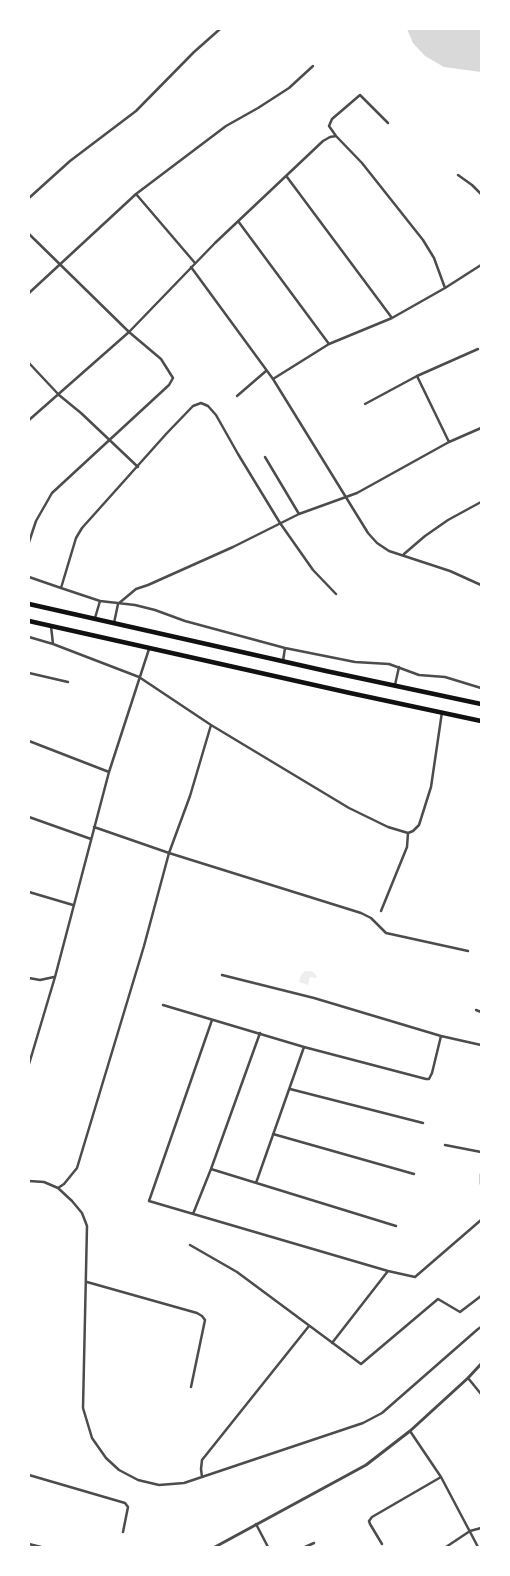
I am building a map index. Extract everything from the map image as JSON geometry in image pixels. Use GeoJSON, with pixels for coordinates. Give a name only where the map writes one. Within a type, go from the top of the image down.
{"type":"FeatureCollection","features":[{"type":"Feature","properties":{"kind":"highway"},"geometry":{"type":"LineString","coordinates":[[29,604],[481,704]]}},
{"type":"Feature","properties":{"kind":"highway"},"geometry":{"type":"LineString","coordinates":[[29,621],[481,721]]}},
{"type":"Feature","properties":{"kind":"street"},"geometry":{"type":"LineString","coordinates":[[29,198],[70,161],[136,110],[220,29]]}},
{"type":"Feature","properties":{"kind":"street"},"geometry":{"type":"LineString","coordinates":[[29,293],[136,194],[226,126],[275,98],[314,66]]}},
{"type":"Feature","properties":{"kind":"street"},"geometry":{"type":"LineString","coordinates":[[388,123],[360,95],[329,122],[329,126],[362,163],[423,240],[434,258],[446,288]]}},
{"type":"Feature","properties":{"kind":"street"},"geometry":{"type":"LineString","coordinates":[[29,420],[129,332],[191,266],[323,141],[336,136]]}},
{"type":"Feature","properties":{"kind":"street"},"geometry":{"type":"LineString","coordinates":[[458,175],[472,184],[481,194]]}},
{"type":"Feature","properties":{"kind":"street"},"geometry":{"type":"LineString","coordinates":[[286,177],[392,318]]}},
{"type":"Feature","properties":{"kind":"street"},"geometry":{"type":"LineString","coordinates":[[136,194],[195,263]]}},
{"type":"Feature","properties":{"kind":"street"},"geometry":{"type":"LineString","coordinates":[[238,221],[329,344]]}},
{"type":"Feature","properties":{"kind":"street"},"geometry":{"type":"LineString","coordinates":[[29,234],[129,332],[162,359],[173,378],[170,385],[52,493],[36,520],[29,542]]}},
{"type":"Feature","properties":{"kind":"street"},"geometry":{"type":"LineString","coordinates":[[273,379],[329,344],[392,318],[446,288],[481,265]]}},
{"type":"Feature","properties":{"kind":"street"},"geometry":{"type":"LineString","coordinates":[[191,266],[273,379],[368,532],[377,543],[389,551],[404,554],[481,585]]}},
{"type":"Feature","properties":{"kind":"street"},"geometry":{"type":"LineString","coordinates":[[365,404],[417,376],[478,348]]}},
{"type":"Feature","properties":{"kind":"street"},"geometry":{"type":"LineString","coordinates":[[29,363],[59,395],[81,413],[138,467]]}},
{"type":"Feature","properties":{"kind":"street"},"geometry":{"type":"LineString","coordinates":[[237,396],[266,371]]}},
{"type":"Feature","properties":{"kind":"street"},"geometry":{"type":"LineString","coordinates":[[417,376],[449,442]]}},
{"type":"Feature","properties":{"kind":"street"},"geometry":{"type":"LineString","coordinates":[[61,588],[68,558],[82,528],[167,433],[193,406],[201,403],[208,406],[216,414],[280,523],[313,570],[336,594]]}},
{"type":"Feature","properties":{"kind":"street"},"geometry":{"type":"LineString","coordinates":[[114,623],[118,604],[136,589],[162,579],[299,514],[346,497],[391,475],[449,442],[481,428]]}},
{"type":"Feature","properties":{"kind":"street"},"geometry":{"type":"LineString","coordinates":[[265,456],[299,514]]}},
{"type":"Feature","properties":{"kind":"street"},"geometry":{"type":"LineString","coordinates":[[404,554],[424,536],[481,502]]}},
{"type":"Feature","properties":{"kind":"street"},"geometry":{"type":"LineString","coordinates":[[29,577],[100,601],[135,605],[155,610],[193,623],[285,648],[354,662],[389,664],[419,675],[445,678],[481,688]]}},
{"type":"Feature","properties":{"kind":"street"},"geometry":{"type":"LineString","coordinates":[[95,618],[100,601]]}},
{"type":"Feature","properties":{"kind":"street"},"geometry":{"type":"LineString","coordinates":[[51,626],[53,644]]}},
{"type":"Feature","properties":{"kind":"street"},"geometry":{"type":"LineString","coordinates":[[29,636],[139,677],[211,725],[349,808],[388,827],[408,833],[419,825],[431,787],[442,712]]}},
{"type":"Feature","properties":{"kind":"street"},"geometry":{"type":"LineString","coordinates":[[283,661],[285,648]]}},
{"type":"Feature","properties":{"kind":"street"},"geometry":{"type":"LineString","coordinates":[[29,1064],[55,977],[109,772],[149,649]]}},
{"type":"Feature","properties":{"kind":"street"},"geometry":{"type":"LineString","coordinates":[[395,685],[399,667]]}},
{"type":"Feature","properties":{"kind":"street"},"geometry":{"type":"LineString","coordinates":[[29,673],[68,682]]}},
{"type":"Feature","properties":{"kind":"street"},"geometry":{"type":"LineString","coordinates":[[58,1188],[64,1184],[76,1168],[142,955],[168,853],[190,796],[211,725]]}},
{"type":"Feature","properties":{"kind":"street"},"geometry":{"type":"LineString","coordinates":[[29,741],[109,772]]}},
{"type":"Feature","properties":{"kind":"street"},"geometry":{"type":"LineString","coordinates":[[29,818],[91,839]]}},
{"type":"Feature","properties":{"kind":"street"},"geometry":{"type":"LineString","coordinates":[[94,827],[168,853],[361,913],[371,918],[386,933],[468,951]]}},
{"type":"Feature","properties":{"kind":"street"},"geometry":{"type":"LineString","coordinates":[[381,911],[408,847],[408,833]]}},
{"type":"Feature","properties":{"kind":"street"},"geometry":{"type":"LineString","coordinates":[[29,892],[73,905]]}},
{"type":"Feature","properties":{"kind":"street"},"geometry":{"type":"LineString","coordinates":[[222,976],[314,998],[441,1036],[481,1045]]}},
{"type":"Feature","properties":{"kind":"street"},"geometry":{"type":"LineString","coordinates":[[29,978],[40,980],[55,977]]}},
{"type":"Feature","properties":{"kind":"street"},"geometry":{"type":"LineString","coordinates":[[163,1005],[304,1047],[426,1079],[429,1079],[432,1073],[441,1036]]}},
{"type":"Feature","properties":{"kind":"street"},"geometry":{"type":"LineString","coordinates":[[476,1010],[481,1012]]}},
{"type":"Feature","properties":{"kind":"street"},"geometry":{"type":"LineString","coordinates":[[212,1020],[149,1201],[388,1271],[415,1277],[481,1220]]}},
{"type":"Feature","properties":{"kind":"street"},"geometry":{"type":"LineString","coordinates":[[193,1214],[212,1169],[260,1033]]}},
{"type":"Feature","properties":{"kind":"street"},"geometry":{"type":"LineString","coordinates":[[29,1047],[34,1048]]}},
{"type":"Feature","properties":{"kind":"street"},"geometry":{"type":"LineString","coordinates":[[256,1183],[304,1047]]}},
{"type":"Feature","properties":{"kind":"street"},"geometry":{"type":"LineString","coordinates":[[290,1089],[423,1123]]}},
{"type":"Feature","properties":{"kind":"street"},"geometry":{"type":"LineString","coordinates":[[273,1134],[414,1174]]}},
{"type":"Feature","properties":{"kind":"street"},"geometry":{"type":"LineString","coordinates":[[445,1144],[481,1152]]}},
{"type":"Feature","properties":{"kind":"street"},"geometry":{"type":"LineString","coordinates":[[212,1169],[396,1226]]}},
{"type":"Feature","properties":{"kind":"street"},"geometry":{"type":"LineString","coordinates":[[481,1174],[481,1184]]}},
{"type":"Feature","properties":{"kind":"street"},"geometry":{"type":"LineString","coordinates":[[29,1181],[44,1182],[58,1188],[77,1207],[87,1226],[83,1408],[92,1438],[106,1458],[120,1470],[138,1480],[159,1485],[184,1483],[362,1423],[382,1413],[481,1327]]}},
{"type":"Feature","properties":{"kind":"street"},"geometry":{"type":"LineString","coordinates":[[190,1245],[237,1272],[361,1364],[438,1299],[460,1312],[481,1296]]}},
{"type":"Feature","properties":{"kind":"street"},"geometry":{"type":"LineString","coordinates":[[332,1343],[388,1271]]}},
{"type":"Feature","properties":{"kind":"street"},"geometry":{"type":"LineString","coordinates":[[86,1281],[202,1316],[204,1320],[191,1387]]}},
{"type":"Feature","properties":{"kind":"street"},"geometry":{"type":"LineString","coordinates":[[202,1477],[200,1468],[202,1460],[310,1326]]}},
{"type":"Feature","properties":{"kind":"street"},"geometry":{"type":"LineString","coordinates":[[215,1547],[366,1465],[410,1431],[481,1364]]}},
{"type":"Feature","properties":{"kind":"street"},"geometry":{"type":"LineString","coordinates":[[468,1378],[481,1394]]}},
{"type":"Feature","properties":{"kind":"street"},"geometry":{"type":"LineString","coordinates":[[410,1431],[441,1477],[478,1547]]}},
{"type":"Feature","properties":{"kind":"street"},"geometry":{"type":"LineString","coordinates":[[29,1475],[125,1503],[128,1507],[123,1532]]}},
{"type":"Feature","properties":{"kind":"street"},"geometry":{"type":"LineString","coordinates":[[382,1544],[370,1524],[369,1521],[372,1517],[441,1477]]}},
{"type":"Feature","properties":{"kind":"street"},"geometry":{"type":"LineString","coordinates":[[256,1524],[268,1547]]}},
{"type":"Feature","properties":{"kind":"street"},"geometry":{"type":"LineString","coordinates":[[446,1547],[470,1531],[481,1528]]}},
{"type":"Feature","properties":{"kind":"street"},"geometry":{"type":"LineString","coordinates":[[305,1547],[314,1543]]}},
{"type":"Feature","properties":{"kind":"street"},"geometry":{"type":"LineString","coordinates":[[29,1544],[41,1547]]}},
{"type":"Feature","properties":{"kind":"shaded area"},"geometry":{"type":"Polygon","coordinates":[[[407,29],[481,29],[481,72],[444,67],[425,56],[413,43],[407,29]]]}},
{"type":"Feature","properties":{"kind":"shaded area"},"geometry":{"type":"Polygon","coordinates":[[[305,971],[312,971],[317,976],[316,978],[310,977],[308,985],[299,982],[301,975],[305,971]]]}}]}
